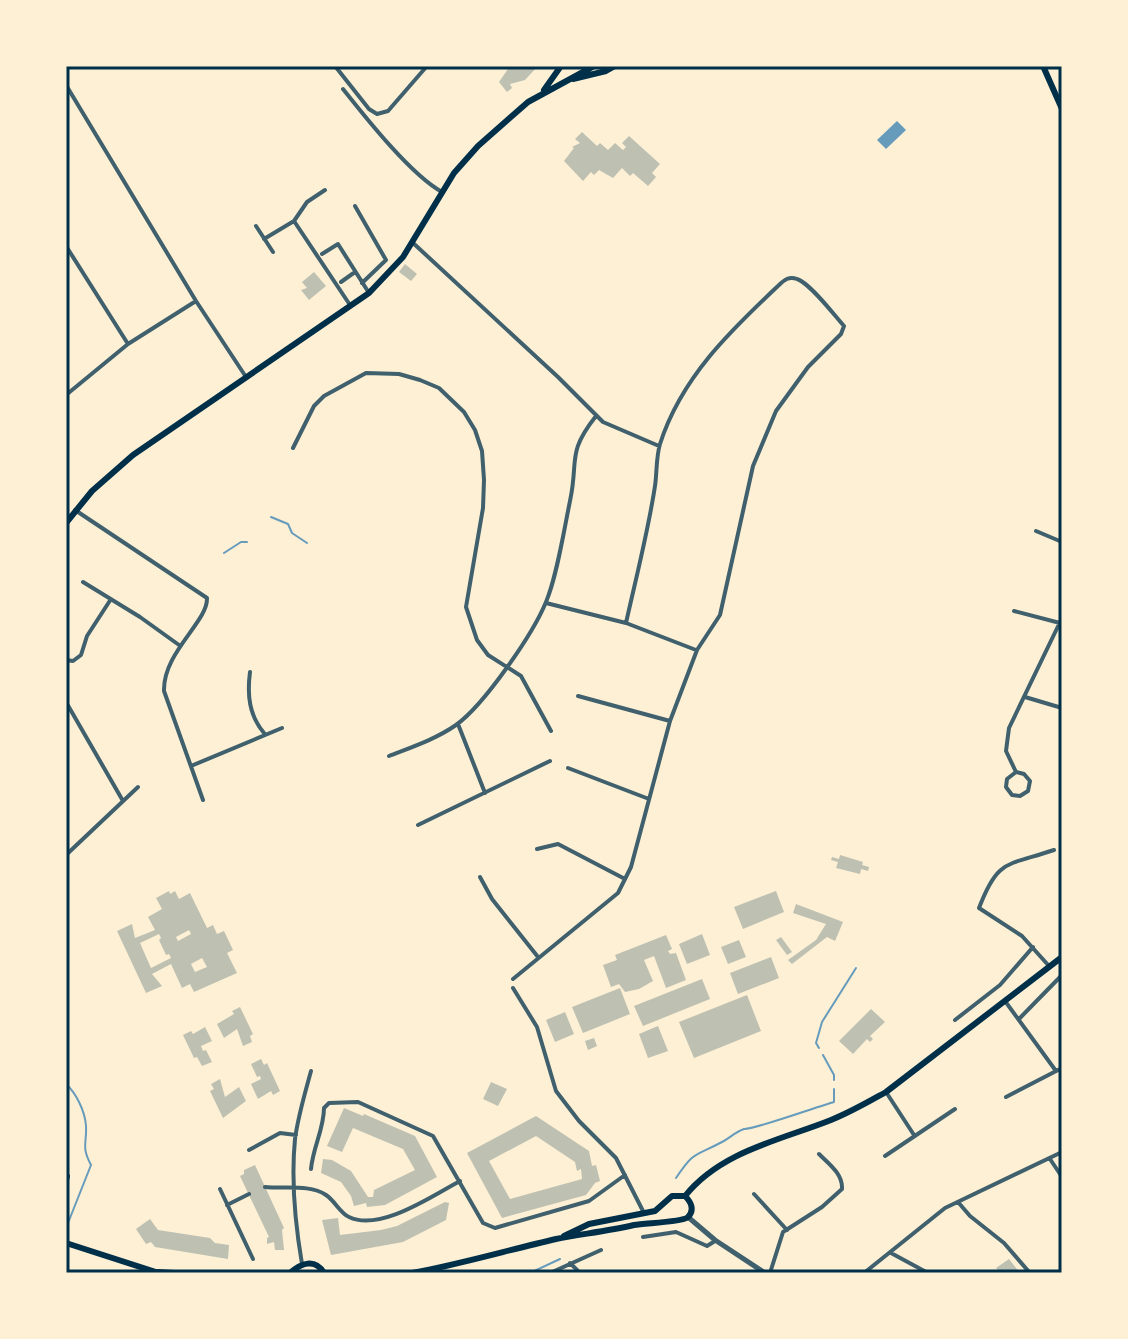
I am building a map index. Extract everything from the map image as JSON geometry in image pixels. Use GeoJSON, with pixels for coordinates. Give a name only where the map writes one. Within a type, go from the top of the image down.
{"type":"FeatureCollection","features":[{"type":"Feature","properties":{"kind":"main road"},"geometry":{"type":"LineString","coordinates":[[542,93],[561,66]]}},
{"type":"Feature","properties":{"kind":"main road"},"geometry":{"type":"LineString","coordinates":[[66,523],[97,485],[133,455],[248,379],[369,293],[402,257],[454,173],[478,146],[510,115],[582,69],[594,66]]}},
{"type":"Feature","properties":{"kind":"main road"},"geometry":{"type":"LineString","coordinates":[[567,80],[586,77],[615,66]]}},
{"type":"Feature","properties":{"kind":"main road"},"geometry":{"type":"LineString","coordinates":[[1043,66],[1062,109]]}},
{"type":"Feature","properties":{"kind":"main road"},"geometry":{"type":"LineString","coordinates":[[685,1196],[696,1184],[732,1158],[859,1108],[886,1092],[1062,957]]}},
{"type":"Feature","properties":{"kind":"main road"},"geometry":{"type":"LineString","coordinates":[[558,1239],[589,1224],[655,1211],[675,1195],[685,1196]]}},
{"type":"Feature","properties":{"kind":"main road"},"geometry":{"type":"LineString","coordinates":[[412,1273],[558,1239],[682,1220],[688,1217],[692,1207],[685,1196]]}},
{"type":"Feature","properties":{"kind":"main road"},"geometry":{"type":"LineString","coordinates":[[667,1203],[666,1212],[674,1220]]}},
{"type":"Feature","properties":{"kind":"main road"},"geometry":{"type":"LineString","coordinates":[[66,1243],[158,1273],[174,1273]]}},
{"type":"Feature","properties":{"kind":"main road"},"geometry":{"type":"LineString","coordinates":[[290,1273],[302,1264],[315,1264],[325,1272]]}},
{"type":"Feature","properties":{"kind":"street"},"geometry":{"type":"LineString","coordinates":[[335,66],[369,109],[377,114],[388,111],[427,66]]}},
{"type":"Feature","properties":{"kind":"street"},"geometry":{"type":"LineString","coordinates":[[66,85],[196,301],[248,379]]}},
{"type":"Feature","properties":{"kind":"street"},"geometry":{"type":"LineString","coordinates":[[343,89],[389,143],[432,187],[442,192]]}},
{"type":"Feature","properties":{"kind":"street"},"geometry":{"type":"LineString","coordinates":[[264,239],[294,221],[307,202],[325,190]]}},
{"type":"Feature","properties":{"kind":"street"},"geometry":{"type":"LineString","coordinates":[[355,206],[386,260],[362,283]]}},
{"type":"Feature","properties":{"kind":"street"},"geometry":{"type":"LineString","coordinates":[[294,221],[351,307]]}},
{"type":"Feature","properties":{"kind":"street"},"geometry":{"type":"LineString","coordinates":[[256,226],[273,252]]}},
{"type":"Feature","properties":{"kind":"street"},"geometry":{"type":"LineString","coordinates":[[412,242],[596,416],[616,429],[659,446]]}},
{"type":"Feature","properties":{"kind":"street"},"geometry":{"type":"LineString","coordinates":[[322,254],[338,244],[369,293]]}},
{"type":"Feature","properties":{"kind":"street"},"geometry":{"type":"LineString","coordinates":[[66,246],[128,344]]}},
{"type":"Feature","properties":{"kind":"street"},"geometry":{"type":"LineString","coordinates":[[341,282],[355,272]]}},
{"type":"Feature","properties":{"kind":"street"},"geometry":{"type":"LineString","coordinates":[[513,979],[618,893],[640,842],[670,721],[697,650],[720,615],[752,469],[774,414],[808,367],[841,334],[844,326],[796,278],[787,278],[725,336],[700,366],[678,402],[659,446],[655,487],[626,623]]}},
{"type":"Feature","properties":{"kind":"street"},"geometry":{"type":"LineString","coordinates":[[66,395],[128,344],[196,301]]}},
{"type":"Feature","properties":{"kind":"street"},"geometry":{"type":"LineString","coordinates":[[293,448],[314,406],[324,396],[366,373],[399,374],[420,380],[439,388],[464,412],[475,430],[482,451],[483,508],[466,607],[477,640],[488,655],[521,676],[551,731]]}},
{"type":"Feature","properties":{"kind":"street"},"geometry":{"type":"LineString","coordinates":[[389,756],[458,724],[507,668],[546,603],[571,499],[577,443],[596,416]]}},
{"type":"Feature","properties":{"kind":"street"},"geometry":{"type":"LineString","coordinates":[[75,510],[207,598],[206,610],[179,645],[164,678],[164,691],[203,800]]}},
{"type":"Feature","properties":{"kind":"street"},"geometry":{"type":"LineString","coordinates":[[1036,531],[1062,542]]}},
{"type":"Feature","properties":{"kind":"street"},"geometry":{"type":"LineString","coordinates":[[83,582],[179,645]]}},
{"type":"Feature","properties":{"kind":"street"},"geometry":{"type":"LineString","coordinates":[[66,660],[73,661],[81,655],[87,636],[111,599]]}},
{"type":"Feature","properties":{"kind":"street"},"geometry":{"type":"LineString","coordinates":[[546,603],[626,623],[697,650]]}},
{"type":"Feature","properties":{"kind":"street"},"geometry":{"type":"LineString","coordinates":[[1014,611],[1061,620],[1009,728],[1006,751],[1016,772]]}},
{"type":"Feature","properties":{"kind":"street"},"geometry":{"type":"LineString","coordinates":[[250,672],[247,690],[251,711],[264,733]]}},
{"type":"Feature","properties":{"kind":"street"},"geometry":{"type":"LineString","coordinates":[[578,696],[670,721]]}},
{"type":"Feature","properties":{"kind":"street"},"geometry":{"type":"LineString","coordinates":[[1025,697],[1062,708]]}},
{"type":"Feature","properties":{"kind":"street"},"geometry":{"type":"LineString","coordinates":[[66,702],[123,801]]}},
{"type":"Feature","properties":{"kind":"street"},"geometry":{"type":"LineString","coordinates":[[458,724],[485,793]]}},
{"type":"Feature","properties":{"kind":"street"},"geometry":{"type":"LineString","coordinates":[[191,766],[282,728]]}},
{"type":"Feature","properties":{"kind":"street"},"geometry":{"type":"LineString","coordinates":[[418,825],[550,761]]}},
{"type":"Feature","properties":{"kind":"street"},"geometry":{"type":"LineString","coordinates":[[568,768],[649,799]]}},
{"type":"Feature","properties":{"kind":"street"},"geometry":{"type":"LineString","coordinates":[[1016,772],[1024,774],[1030,781],[1028,791],[1020,796],[1012,795],[1006,787],[1007,779],[1016,772]]}},
{"type":"Feature","properties":{"kind":"street"},"geometry":{"type":"LineString","coordinates":[[66,855],[138,787]]}},
{"type":"Feature","properties":{"kind":"street"},"geometry":{"type":"LineString","coordinates":[[537,849],[558,844],[625,879]]}},
{"type":"Feature","properties":{"kind":"street"},"geometry":{"type":"LineString","coordinates":[[1049,966],[1022,936],[979,908],[991,879],[1001,868],[1054,850]]}},
{"type":"Feature","properties":{"kind":"street"},"geometry":{"type":"LineString","coordinates":[[480,877],[494,903],[538,957]]}},
{"type":"Feature","properties":{"kind":"street"},"geometry":{"type":"LineString","coordinates":[[955,1020],[1000,985],[1033,947]]}},
{"type":"Feature","properties":{"kind":"street"},"geometry":{"type":"LineString","coordinates":[[1019,1019],[1062,975]]}},
{"type":"Feature","properties":{"kind":"street"},"geometry":{"type":"LineString","coordinates":[[513,988],[537,1027],[556,1091],[579,1121],[607,1147],[644,1213]]}},
{"type":"Feature","properties":{"kind":"street"},"geometry":{"type":"LineString","coordinates":[[1005,1001],[1056,1071]]}},
{"type":"Feature","properties":{"kind":"street"},"geometry":{"type":"LineString","coordinates":[[1006,1097],[1062,1068]]}},
{"type":"Feature","properties":{"kind":"street"},"geometry":{"type":"LineString","coordinates":[[302,1264],[293,1189],[296,1135],[311,1071]]}},
{"type":"Feature","properties":{"kind":"street"},"geometry":{"type":"LineString","coordinates":[[886,1092],[914,1135]]}},
{"type":"Feature","properties":{"kind":"street"},"geometry":{"type":"LineString","coordinates":[[311,1169],[312,1156],[324,1123],[324,1108],[329,1103],[358,1102],[433,1136],[483,1223],[495,1228],[589,1201],[625,1175]]}},
{"type":"Feature","properties":{"kind":"street"},"geometry":{"type":"LineString","coordinates":[[885,1156],[955,1109]]}},
{"type":"Feature","properties":{"kind":"street"},"geometry":{"type":"LineString","coordinates":[[249,1150],[280,1133],[296,1135]]}},
{"type":"Feature","properties":{"kind":"street"},"geometry":{"type":"LineString","coordinates":[[864,1273],[937,1214],[1062,1152]]}},
{"type":"Feature","properties":{"kind":"street"},"geometry":{"type":"LineString","coordinates":[[688,1217],[715,1240],[768,1273],[779,1240],[787,1230],[822,1207],[842,1189],[843,1182],[838,1174],[819,1154]]}},
{"type":"Feature","properties":{"kind":"street"},"geometry":{"type":"LineString","coordinates":[[1050,1159],[1062,1177]]}},
{"type":"Feature","properties":{"kind":"street"},"geometry":{"type":"LineString","coordinates":[[265,1187],[314,1188],[329,1197],[347,1216],[366,1221],[401,1212],[460,1181]]}},
{"type":"Feature","properties":{"kind":"street"},"geometry":{"type":"LineString","coordinates":[[220,1189],[253,1259]]}},
{"type":"Feature","properties":{"kind":"street"},"geometry":{"type":"LineString","coordinates":[[227,1205],[249,1194]]}},
{"type":"Feature","properties":{"kind":"street"},"geometry":{"type":"LineString","coordinates":[[754,1194],[787,1230]]}},
{"type":"Feature","properties":{"kind":"street"},"geometry":{"type":"LineString","coordinates":[[958,1202],[970,1216],[1004,1243],[1030,1273]]}},
{"type":"Feature","properties":{"kind":"street"},"geometry":{"type":"LineString","coordinates":[[643,1237],[676,1232],[707,1246],[715,1240]]}},
{"type":"Feature","properties":{"kind":"street"},"geometry":{"type":"LineString","coordinates":[[550,1273],[601,1250]]}},
{"type":"Feature","properties":{"kind":"street"},"geometry":{"type":"LineString","coordinates":[[891,1253],[928,1273]]}},
{"type":"Feature","properties":{"kind":"street"},"geometry":{"type":"LineString","coordinates":[[570,1263],[580,1273]]}},
{"type":"Feature","properties":{"kind":"path"},"geometry":{"type":"LineString","coordinates":[[66,1170],[69,1182],[66,1190]]}},
{"type":"Feature","properties":{"kind":"water"},"geometry":{"type":"Polygon","coordinates":[[[897,121],[906,130],[886,149],[877,140],[897,121]]]}},
{"type":"Feature","properties":{"kind":"building"},"geometry":{"type":"Polygon","coordinates":[[[510,66],[538,66],[525,80],[510,84],[512,88],[507,92],[499,82],[510,66]]]}},
{"type":"Feature","properties":{"kind":"building"},"geometry":{"type":"Polygon","coordinates":[[[582,132],[597,146],[600,143],[608,150],[615,143],[623,150],[626,147],[622,143],[629,136],[660,164],[652,173],[656,177],[648,186],[622,168],[613,178],[599,170],[594,175],[591,172],[583,181],[564,161],[572,147],[580,143],[575,139],[582,132]]]}},
{"type":"Feature","properties":{"kind":"building"},"geometry":{"type":"Polygon","coordinates":[[[405,264],[417,274],[411,281],[399,272],[405,264]]]}},
{"type":"Feature","properties":{"kind":"building"},"geometry":{"type":"Polygon","coordinates":[[[314,272],[326,286],[309,300],[301,290],[307,288],[302,282],[314,272]]]}},
{"type":"Feature","properties":{"kind":"building"},"geometry":{"type":"Polygon","coordinates":[[[840,855],[863,862],[862,865],[869,867],[868,871],[861,869],[860,874],[836,868],[838,862],[831,860],[832,857],[839,859],[840,855]]]}},
{"type":"Feature","properties":{"kind":"building"},"geometry":{"type":"Polygon","coordinates":[[[169,891],[170,894],[175,891],[179,899],[190,893],[207,928],[213,925],[217,934],[224,931],[233,950],[227,953],[237,973],[194,992],[190,984],[182,988],[171,964],[152,974],[162,986],[146,993],[117,931],[132,924],[135,938],[155,930],[148,917],[162,909],[156,898],[169,891]],[[189,930],[176,937],[178,941],[191,934],[189,930]],[[159,934],[140,943],[151,968],[171,958],[169,954],[166,955],[159,934]],[[202,958],[191,964],[195,972],[207,967],[202,958]]]}},
{"type":"Feature","properties":{"kind":"building"},"geometry":{"type":"Polygon","coordinates":[[[776,891],[784,912],[743,929],[734,907],[776,891]]]}},
{"type":"Feature","properties":{"kind":"building"},"geometry":{"type":"Polygon","coordinates":[[[796,904],[843,922],[835,941],[827,937],[792,964],[788,960],[816,940],[826,924],[793,913],[796,904]]]}},
{"type":"Feature","properties":{"kind":"building"},"geometry":{"type":"Polygon","coordinates":[[[702,934],[710,955],[687,964],[679,944],[702,934]]]}},
{"type":"Feature","properties":{"kind":"building"},"geometry":{"type":"Polygon","coordinates":[[[666,935],[672,949],[668,951],[670,954],[676,953],[686,980],[666,988],[654,956],[644,960],[653,981],[625,992],[619,984],[611,987],[603,965],[617,960],[615,955],[666,935]]]}},
{"type":"Feature","properties":{"kind":"building"},"geometry":{"type":"Polygon","coordinates":[[[781,937],[792,952],[787,955],[776,940],[781,937]]]}},
{"type":"Feature","properties":{"kind":"building"},"geometry":{"type":"Polygon","coordinates":[[[739,940],[746,957],[728,964],[721,947],[739,940]]]}},
{"type":"Feature","properties":{"kind":"building"},"geometry":{"type":"Polygon","coordinates":[[[771,957],[779,978],[738,994],[730,973],[771,957]]]}},
{"type":"Feature","properties":{"kind":"building"},"geometry":{"type":"Polygon","coordinates":[[[702,979],[710,999],[643,1026],[634,1006],[702,979]]]}},
{"type":"Feature","properties":{"kind":"building"},"geometry":{"type":"Polygon","coordinates":[[[620,988],[630,1014],[583,1033],[572,1007],[620,988]]]}},
{"type":"Feature","properties":{"kind":"building"},"geometry":{"type":"Polygon","coordinates":[[[747,995],[761,1031],[694,1058],[679,1022],[747,995]]]}},
{"type":"Feature","properties":{"kind":"building"},"geometry":{"type":"Polygon","coordinates":[[[240,1007],[253,1034],[250,1036],[252,1042],[243,1046],[237,1029],[224,1038],[217,1024],[240,1007]]]}},
{"type":"Feature","properties":{"kind":"building"},"geometry":{"type":"Polygon","coordinates":[[[871,1009],[885,1022],[870,1036],[873,1039],[870,1042],[867,1039],[853,1054],[839,1041],[871,1009]]]}},
{"type":"Feature","properties":{"kind":"building"},"geometry":{"type":"Polygon","coordinates":[[[565,1012],[574,1034],[555,1042],[546,1020],[565,1012]]]}},
{"type":"Feature","properties":{"kind":"building"},"geometry":{"type":"Polygon","coordinates":[[[658,1026],[668,1051],[648,1058],[639,1034],[658,1026]]]}},
{"type":"Feature","properties":{"kind":"building"},"geometry":{"type":"Polygon","coordinates":[[[205,1027],[212,1041],[201,1046],[212,1062],[202,1066],[197,1057],[194,1058],[183,1035],[191,1031],[193,1034],[205,1027]]]}},
{"type":"Feature","properties":{"kind":"building"},"geometry":{"type":"Polygon","coordinates":[[[594,1038],[597,1046],[588,1050],[585,1041],[594,1038]]]}},
{"type":"Feature","properties":{"kind":"building"},"geometry":{"type":"Polygon","coordinates":[[[261,1059],[264,1065],[267,1063],[280,1091],[273,1095],[271,1091],[258,1099],[251,1084],[261,1079],[251,1064],[261,1059]]]}},
{"type":"Feature","properties":{"kind":"building"},"geometry":{"type":"Polygon","coordinates":[[[220,1079],[225,1097],[239,1087],[246,1101],[223,1118],[210,1091],[214,1089],[211,1084],[220,1079]]]}},
{"type":"Feature","properties":{"kind":"building"},"geometry":{"type":"Polygon","coordinates":[[[491,1082],[507,1089],[498,1106],[483,1099],[491,1082]]]}},
{"type":"Feature","properties":{"kind":"building"},"geometry":{"type":"Polygon","coordinates":[[[344,1108],[415,1136],[437,1177],[385,1205],[367,1207],[366,1203],[354,1206],[341,1182],[321,1173],[323,1159],[332,1160],[351,1171],[368,1197],[373,1197],[374,1190],[415,1170],[403,1149],[353,1128],[342,1152],[327,1146],[344,1108]]]}},
{"type":"Feature","properties":{"kind":"building"},"geometry":{"type":"Polygon","coordinates":[[[536,1116],[589,1151],[600,1181],[586,1195],[502,1218],[467,1153],[536,1116]],[[536,1136],[489,1161],[510,1199],[582,1179],[581,1169],[577,1171],[575,1162],[536,1136]]]}},
{"type":"Feature","properties":{"kind":"building"},"geometry":{"type":"Polygon","coordinates":[[[255,1165],[284,1228],[284,1250],[275,1250],[274,1242],[267,1244],[269,1237],[240,1176],[244,1170],[255,1165]]]}},
{"type":"Feature","properties":{"kind":"building"},"geometry":{"type":"Polygon","coordinates":[[[445,1202],[449,1203],[446,1220],[403,1242],[331,1255],[322,1220],[338,1218],[340,1235],[381,1230],[397,1226],[445,1202]]]}},
{"type":"Feature","properties":{"kind":"building"},"geometry":{"type":"Polygon","coordinates":[[[150,1219],[158,1230],[210,1238],[215,1243],[229,1245],[228,1259],[155,1247],[151,1242],[146,1244],[136,1229],[150,1219]]]}},
{"type":"Feature","properties":{"kind":"building"},"geometry":{"type":"Polygon","coordinates":[[[1009,1259],[1020,1273],[1000,1273],[996,1268],[1009,1259]]]}},
{"type":"Feature","properties":{"kind":"waterway"},"geometry":{"type":"LineString","coordinates":[[271,517],[288,524],[292,533],[307,543]]}},
{"type":"Feature","properties":{"kind":"waterway"},"geometry":{"type":"LineString","coordinates":[[224,553],[241,542],[247,542]]}},
{"type":"Feature","properties":{"kind":"waterway"},"geometry":{"type":"LineString","coordinates":[[819,1048],[816,1043],[822,1022],[856,968]]}},
{"type":"Feature","properties":{"kind":"waterway"},"geometry":{"type":"LineString","coordinates":[[823,1055],[834,1080]]}},
{"type":"Feature","properties":{"kind":"waterway"},"geometry":{"type":"LineString","coordinates":[[66,1084],[84,1114],[85,1149],[91,1165],[68,1223],[66,1242]]}},
{"type":"Feature","properties":{"kind":"waterway"},"geometry":{"type":"LineString","coordinates":[[676,1178],[696,1155],[741,1130],[834,1102],[834,1089]]}},
{"type":"Feature","properties":{"kind":"waterway"},"geometry":{"type":"LineString","coordinates":[[530,1273],[560,1259]]}},
{"type":"Feature","properties":{"kind":"waterway"},"geometry":{"type":"LineString","coordinates":[[66,1261],[69,1273]]}}]}
